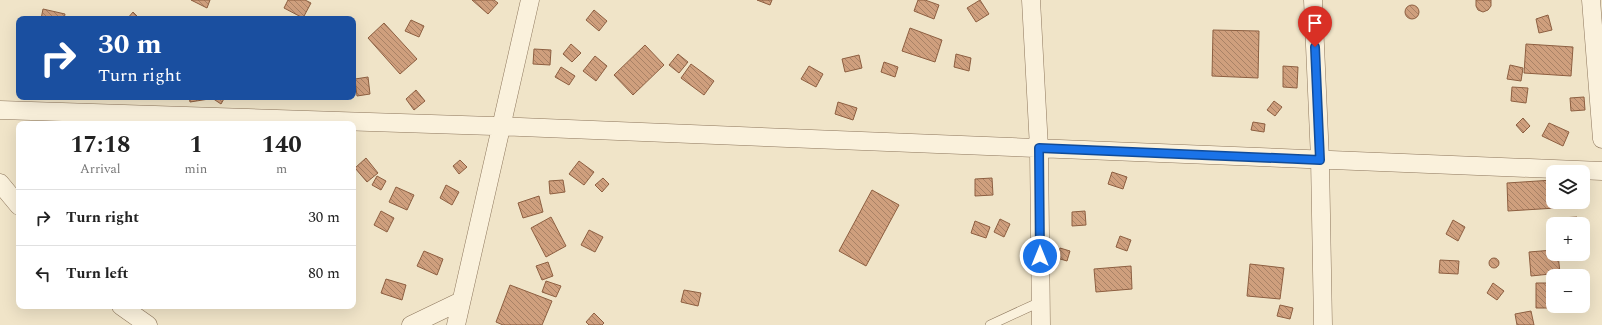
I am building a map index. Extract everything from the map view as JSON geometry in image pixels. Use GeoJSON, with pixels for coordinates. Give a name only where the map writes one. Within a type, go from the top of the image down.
{"type":"FeatureCollection","features":[{"type":"Feature","properties":{"kind":"street"},"geometry":{"type":"LineString","coordinates":[[456,325],[530,0]]}},
{"type":"Feature","properties":{"kind":"street"},"geometry":{"type":"LineString","coordinates":[[1031,0],[1039,148],[1041,325]]}},
{"type":"Feature","properties":{"kind":"street"},"geometry":{"type":"LineString","coordinates":[[1313,0],[1320,160],[1322,325]]}},
{"type":"Feature","properties":{"kind":"street"},"geometry":{"type":"LineString","coordinates":[[1591,0],[1602,139]]}},
{"type":"Feature","properties":{"kind":"street"},"geometry":{"type":"LineString","coordinates":[[0,110],[344,121]]}},
{"type":"Feature","properties":{"kind":"street"},"geometry":{"type":"LineString","coordinates":[[356,121],[1602,171]]}},
{"type":"Feature","properties":{"kind":"street"},"geometry":{"type":"LineString","coordinates":[[0,183],[16,202]]}},
{"type":"Feature","properties":{"kind":"street"},"geometry":{"type":"LineString","coordinates":[[411,325],[461,300]]}},
{"type":"Feature","properties":{"kind":"street"},"geometry":{"type":"LineString","coordinates":[[125,309],[148,325]]}},
{"type":"Feature","properties":{"kind":"lane"},"geometry":{"type":"LineString","coordinates":[[990,325],[1040,302]]}},
{"type":"Feature","properties":{"kind":"building"},"geometry":{"type":"Polygon","coordinates":[[[191,0],[210,0],[207,8],[191,0]]]}},
{"type":"Feature","properties":{"kind":"building"},"geometry":{"type":"Polygon","coordinates":[[[288,0],[305,0],[311,3],[304,16],[299,16],[284,8],[288,0]]]}},
{"type":"Feature","properties":{"kind":"building"},"geometry":{"type":"Polygon","coordinates":[[[472,0],[494,0],[498,3],[488,14],[472,0]]]}},
{"type":"Feature","properties":{"kind":"building"},"geometry":{"type":"Polygon","coordinates":[[[757,0],[772,0],[770,5],[757,0]]]}},
{"type":"Feature","properties":{"kind":"building"},"geometry":{"type":"Polygon","coordinates":[[[918,0],[925,0],[939,5],[934,19],[914,11],[918,0]]]}},
{"type":"Feature","properties":{"kind":"building"},"geometry":{"type":"Polygon","coordinates":[[[980,0],[989,14],[976,22],[967,8],[980,0]]]}},
{"type":"Feature","properties":{"kind":"building"},"geometry":{"type":"Polygon","coordinates":[[[1476,0],[1491,0],[1491,6],[1488,10],[1483,12],[1478,10],[1476,0]]]}},
{"type":"Feature","properties":{"kind":"building"},"geometry":{"type":"Polygon","coordinates":[[[1409,5],[1415,5],[1419,9],[1419,15],[1415,19],[1409,19],[1405,15],[1405,9],[1409,5]]]}},
{"type":"Feature","properties":{"kind":"building"},"geometry":{"type":"Polygon","coordinates":[[[43,9],[65,14],[65,16],[42,16],[43,9]]]}},
{"type":"Feature","properties":{"kind":"building"},"geometry":{"type":"Polygon","coordinates":[[[594,10],[607,21],[599,31],[586,20],[594,10]]]}},
{"type":"Feature","properties":{"kind":"building"},"geometry":{"type":"Polygon","coordinates":[[[133,12],[137,16],[130,16],[133,12]]]}},
{"type":"Feature","properties":{"kind":"building"},"geometry":{"type":"Polygon","coordinates":[[[1548,15],[1552,30],[1539,33],[1536,19],[1548,15]]]}},
{"type":"Feature","properties":{"kind":"building"},"geometry":{"type":"Polygon","coordinates":[[[411,20],[424,26],[419,37],[405,31],[411,20]]]}},
{"type":"Feature","properties":{"kind":"building"},"geometry":{"type":"Polygon","coordinates":[[[384,23],[417,59],[400,74],[368,38],[384,23]]]}},
{"type":"Feature","properties":{"kind":"building"},"geometry":{"type":"Polygon","coordinates":[[[910,28],[942,40],[935,62],[902,51],[910,28]]]}},
{"type":"Feature","properties":{"kind":"building"},"geometry":{"type":"Polygon","coordinates":[[[1213,30],[1259,31],[1258,78],[1212,76],[1213,30]]]}},
{"type":"Feature","properties":{"kind":"building"},"geometry":{"type":"Polygon","coordinates":[[[571,44],[581,53],[572,62],[563,54],[571,44]]]}},
{"type":"Feature","properties":{"kind":"building"},"geometry":{"type":"Polygon","coordinates":[[[1526,44],[1573,47],[1571,76],[1524,73],[1526,44]]]}},
{"type":"Feature","properties":{"kind":"building"},"geometry":{"type":"Polygon","coordinates":[[[645,45],[664,65],[633,95],[614,75],[645,45]]]}},
{"type":"Feature","properties":{"kind":"building"},"geometry":{"type":"Polygon","coordinates":[[[534,49],[551,50],[550,65],[533,64],[534,49]]]}},
{"type":"Feature","properties":{"kind":"building"},"geometry":{"type":"Polygon","coordinates":[[[678,54],[688,62],[679,73],[669,65],[678,54]]]}},
{"type":"Feature","properties":{"kind":"building"},"geometry":{"type":"Polygon","coordinates":[[[956,54],[971,58],[969,71],[954,67],[956,54]]]}},
{"type":"Feature","properties":{"kind":"building"},"geometry":{"type":"Polygon","coordinates":[[[859,55],[862,68],[845,72],[842,59],[859,55]]]}},
{"type":"Feature","properties":{"kind":"building"},"geometry":{"type":"Polygon","coordinates":[[[595,56],[607,66],[596,81],[583,71],[595,56]]]}},
{"type":"Feature","properties":{"kind":"building"},"geometry":{"type":"Polygon","coordinates":[[[884,62],[898,67],[895,77],[881,72],[884,62]]]}},
{"type":"Feature","properties":{"kind":"building"},"geometry":{"type":"Polygon","coordinates":[[[691,64],[714,81],[704,95],[681,78],[691,64]]]}},
{"type":"Feature","properties":{"kind":"building"},"geometry":{"type":"Polygon","coordinates":[[[1510,65],[1523,68],[1521,81],[1507,79],[1510,65]]]}},
{"type":"Feature","properties":{"kind":"building"},"geometry":{"type":"Polygon","coordinates":[[[809,66],[823,74],[816,87],[801,79],[809,66]]]}},
{"type":"Feature","properties":{"kind":"building"},"geometry":{"type":"Polygon","coordinates":[[[1283,66],[1298,67],[1297,88],[1283,87],[1283,66]]]}},
{"type":"Feature","properties":{"kind":"building"},"geometry":{"type":"Polygon","coordinates":[[[561,67],[575,76],[569,85],[555,77],[561,67]]]}},
{"type":"Feature","properties":{"kind":"building"},"geometry":{"type":"Polygon","coordinates":[[[368,77],[370,94],[357,96],[356,79],[368,77]]]}},
{"type":"Feature","properties":{"kind":"building"},"geometry":{"type":"Polygon","coordinates":[[[1512,87],[1528,88],[1526,103],[1511,101],[1512,87]]]}},
{"type":"Feature","properties":{"kind":"building"},"geometry":{"type":"Polygon","coordinates":[[[416,90],[425,101],[414,110],[406,99],[416,90]]]}},
{"type":"Feature","properties":{"kind":"building"},"geometry":{"type":"Polygon","coordinates":[[[1584,97],[1585,110],[1571,111],[1570,98],[1584,97]]]}},
{"type":"Feature","properties":{"kind":"building"},"geometry":{"type":"Polygon","coordinates":[[[190,100],[203,100],[190,102],[190,100]]]}},
{"type":"Feature","properties":{"kind":"building"},"geometry":{"type":"Polygon","coordinates":[[[215,100],[223,100],[221,104],[215,100]]]}},
{"type":"Feature","properties":{"kind":"building"},"geometry":{"type":"Polygon","coordinates":[[[1274,101],[1282,107],[1275,116],[1267,110],[1274,101]]]}},
{"type":"Feature","properties":{"kind":"building"},"geometry":{"type":"Polygon","coordinates":[[[838,102],[857,108],[853,120],[835,114],[838,102]]]}},
{"type":"Feature","properties":{"kind":"building"},"geometry":{"type":"Polygon","coordinates":[[[1523,118],[1530,126],[1523,133],[1516,125],[1523,118]]]}},
{"type":"Feature","properties":{"kind":"building"},"geometry":{"type":"Polygon","coordinates":[[[1253,122],[1265,124],[1264,132],[1251,130],[1253,122]]]}},
{"type":"Feature","properties":{"kind":"building"},"geometry":{"type":"Polygon","coordinates":[[[1549,123],[1569,132],[1563,146],[1542,136],[1549,123]]]}},
{"type":"Feature","properties":{"kind":"building"},"geometry":{"type":"Polygon","coordinates":[[[366,158],[378,173],[367,182],[356,169],[356,167],[366,158]]]}},
{"type":"Feature","properties":{"kind":"building"},"geometry":{"type":"Polygon","coordinates":[[[460,160],[467,167],[459,174],[453,166],[460,160]]]}},
{"type":"Feature","properties":{"kind":"building"},"geometry":{"type":"Polygon","coordinates":[[[579,161],[594,172],[584,185],[569,174],[579,161]]]}},
{"type":"Feature","properties":{"kind":"building"},"geometry":{"type":"Polygon","coordinates":[[[1112,172],[1127,177],[1123,189],[1108,184],[1112,172]]]}},
{"type":"Feature","properties":{"kind":"building"},"geometry":{"type":"Polygon","coordinates":[[[377,176],[386,181],[381,190],[372,185],[377,176]]]}},
{"type":"Feature","properties":{"kind":"building"},"geometry":{"type":"Polygon","coordinates":[[[603,178],[609,184],[602,192],[595,185],[603,178]]]}},
{"type":"Feature","properties":{"kind":"building"},"geometry":{"type":"Polygon","coordinates":[[[992,178],[993,195],[975,196],[975,179],[992,178]]]}},
{"type":"Feature","properties":{"kind":"building"},"geometry":{"type":"Polygon","coordinates":[[[563,180],[565,192],[550,194],[549,181],[563,180]]]}},
{"type":"Feature","properties":{"kind":"building"},"geometry":{"type":"Polygon","coordinates":[[[1546,180],[1546,209],[1508,211],[1507,183],[1546,180]]]}},
{"type":"Feature","properties":{"kind":"building"},"geometry":{"type":"Polygon","coordinates":[[[446,185],[459,192],[452,205],[440,198],[446,185]]]}},
{"type":"Feature","properties":{"kind":"building"},"geometry":{"type":"Polygon","coordinates":[[[396,187],[414,195],[407,210],[389,202],[396,187]]]}},
{"type":"Feature","properties":{"kind":"building"},"geometry":{"type":"Polygon","coordinates":[[[872,190],[899,205],[866,266],[839,251],[872,190]]]}},
{"type":"Feature","properties":{"kind":"building"},"geometry":{"type":"Polygon","coordinates":[[[539,196],[543,212],[523,218],[518,203],[539,196]]]}},
{"type":"Feature","properties":{"kind":"building"},"geometry":{"type":"Polygon","coordinates":[[[381,211],[394,218],[387,232],[374,225],[381,211]]]}},
{"type":"Feature","properties":{"kind":"building"},"geometry":{"type":"Polygon","coordinates":[[[1085,211],[1086,225],[1072,226],[1072,212],[1085,211]]]}},
{"type":"Feature","properties":{"kind":"building"},"geometry":{"type":"Polygon","coordinates":[[[551,217],[566,246],[546,257],[531,228],[551,217]]]}},
{"type":"Feature","properties":{"kind":"building"},"geometry":{"type":"Polygon","coordinates":[[[1000,219],[1010,224],[1004,237],[994,232],[1000,219]]]}},
{"type":"Feature","properties":{"kind":"building"},"geometry":{"type":"Polygon","coordinates":[[[1453,220],[1465,227],[1458,241],[1446,234],[1453,220]]]}},
{"type":"Feature","properties":{"kind":"building"},"geometry":{"type":"Polygon","coordinates":[[[975,221],[990,227],[986,238],[971,233],[975,221]]]}},
{"type":"Feature","properties":{"kind":"building"},"geometry":{"type":"Polygon","coordinates":[[[589,230],[603,237],[595,252],[581,245],[589,230]]]}},
{"type":"Feature","properties":{"kind":"building"},"geometry":{"type":"Polygon","coordinates":[[[1120,236],[1131,240],[1127,251],[1116,247],[1120,236]]]}},
{"type":"Feature","properties":{"kind":"building"},"geometry":{"type":"Polygon","coordinates":[[[1060,248],[1070,251],[1067,261],[1057,258],[1060,248]]]}},
{"type":"Feature","properties":{"kind":"building"},"geometry":{"type":"Polygon","coordinates":[[[424,251],[443,259],[437,275],[417,266],[424,251]]]}},
{"type":"Feature","properties":{"kind":"building"},"geometry":{"type":"Polygon","coordinates":[[[1546,251],[1546,261],[1559,261],[1560,269],[1546,269],[1546,274],[1531,276],[1529,252],[1546,251]]]}},
{"type":"Feature","properties":{"kind":"building"},"geometry":{"type":"Polygon","coordinates":[[[1492,258],[1496,258],[1498,259],[1498,267],[1492,268],[1489,265],[1489,261],[1492,258]]]}},
{"type":"Feature","properties":{"kind":"building"},"geometry":{"type":"Polygon","coordinates":[[[1440,260],[1459,261],[1458,274],[1439,273],[1440,260]]]}},
{"type":"Feature","properties":{"kind":"building"},"geometry":{"type":"Polygon","coordinates":[[[548,262],[553,276],[542,280],[536,266],[548,262]]]}},
{"type":"Feature","properties":{"kind":"building"},"geometry":{"type":"Polygon","coordinates":[[[1250,264],[1284,268],[1280,299],[1247,296],[1250,264]]]}},
{"type":"Feature","properties":{"kind":"building"},"geometry":{"type":"Polygon","coordinates":[[[1131,266],[1132,289],[1096,292],[1094,269],[1131,266]]]}},
{"type":"Feature","properties":{"kind":"building"},"geometry":{"type":"Polygon","coordinates":[[[386,279],[406,285],[402,300],[381,293],[386,279]]]}},
{"type":"Feature","properties":{"kind":"building"},"geometry":{"type":"Polygon","coordinates":[[[546,281],[561,286],[556,297],[542,292],[546,281]]]}},
{"type":"Feature","properties":{"kind":"building"},"geometry":{"type":"Polygon","coordinates":[[[1493,283],[1504,291],[1497,300],[1487,293],[1493,283]]]}},
{"type":"Feature","properties":{"kind":"building"},"geometry":{"type":"Polygon","coordinates":[[[1536,283],[1546,283],[1546,308],[1536,308],[1536,283]]]}},
{"type":"Feature","properties":{"kind":"building"},"geometry":{"type":"Polygon","coordinates":[[[510,285],[552,301],[542,325],[503,325],[496,322],[510,285]]]}},
{"type":"Feature","properties":{"kind":"building"},"geometry":{"type":"Polygon","coordinates":[[[684,290],[701,293],[698,306],[681,302],[684,290]]]}},
{"type":"Feature","properties":{"kind":"building"},"geometry":{"type":"Polygon","coordinates":[[[1280,305],[1293,308],[1290,319],[1277,316],[1280,305]]]}},
{"type":"Feature","properties":{"kind":"building"},"geometry":{"type":"Polygon","coordinates":[[[1531,311],[1534,325],[1517,325],[1515,314],[1531,311]]]}},
{"type":"Feature","properties":{"kind":"building"},"geometry":{"type":"Polygon","coordinates":[[[594,313],[604,323],[602,325],[589,325],[586,322],[594,313]]]}},
{"type":"Feature","properties":{"kind":"route"},"geometry":{"type":"LineString","coordinates":[[1040,256],[1039,148],[1320,160],[1315,47]]}}]}
